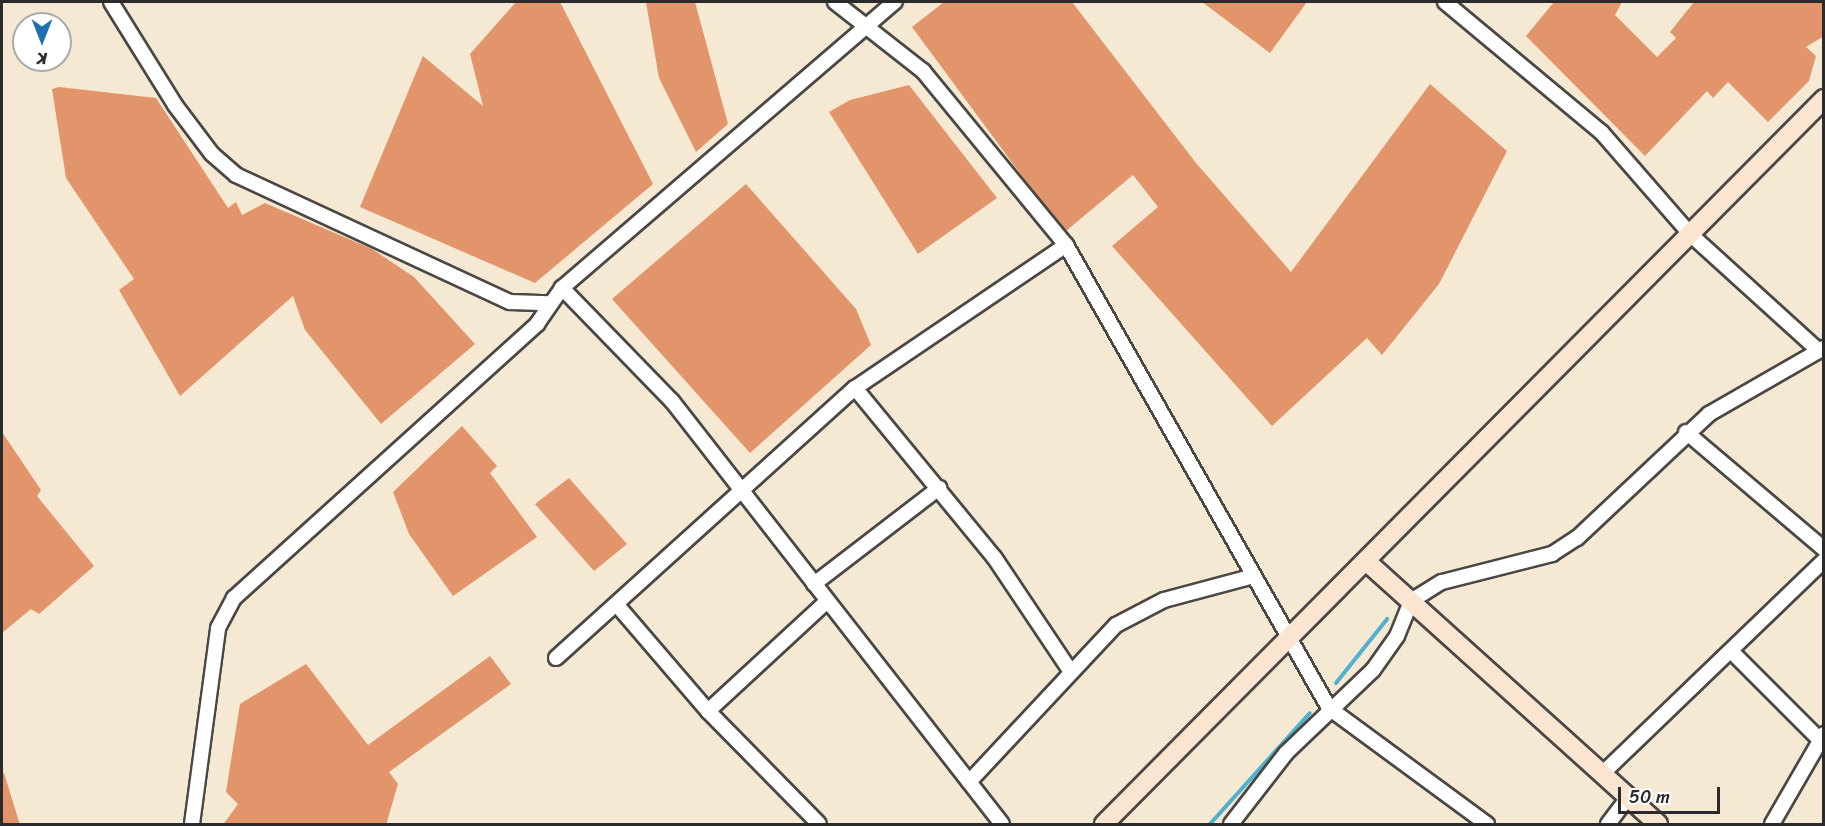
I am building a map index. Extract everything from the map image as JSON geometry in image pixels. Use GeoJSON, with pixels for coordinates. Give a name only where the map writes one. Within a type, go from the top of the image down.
{"type":"FeatureCollection","features":[{"type":"Feature","properties":{"kind":"street"},"geometry":{"type":"LineString","coordinates":[[111,2],[176,105],[212,154],[236,175],[510,302],[548,303]]}},
{"type":"Feature","properties":{"kind":"street"},"geometry":{"type":"LineString","coordinates":[[835,2],[922,71],[1066,245],[1329,708],[1487,825]]}},
{"type":"Feature","properties":{"kind":"street"},"geometry":{"type":"LineString","coordinates":[[192,825],[218,628],[234,598],[537,324],[548,303],[562,288],[896,2]]}},
{"type":"Feature","properties":{"kind":"street"},"geometry":{"type":"LineString","coordinates":[[1231,825],[1286,753],[1329,708],[1373,670],[1397,636],[1411,602],[1442,582],[1552,554],[1577,538],[1686,432],[1821,350],[1690,234],[1602,133],[1445,2]]}},
{"type":"Feature","properties":{"kind":"street"},"geometry":{"type":"LineString","coordinates":[[1104,825],[1824,99]]}},
{"type":"Feature","properties":{"kind":"street"},"geometry":{"type":"LineString","coordinates":[[556,658],[855,388],[1066,245]]}},
{"type":"Feature","properties":{"kind":"street"},"geometry":{"type":"LineString","coordinates":[[562,288],[672,401],[1002,825]]}},
{"type":"Feature","properties":{"kind":"street"},"geometry":{"type":"LineString","coordinates":[[855,388],[994,556],[1071,672]]}},
{"type":"Feature","properties":{"kind":"street"},"geometry":{"type":"LineString","coordinates":[[1686,432],[1824,549]]}},
{"type":"Feature","properties":{"kind":"street"},"geometry":{"type":"LineString","coordinates":[[814,584],[939,489]]}},
{"type":"Feature","properties":{"kind":"street"},"geometry":{"type":"LineString","coordinates":[[1602,774],[1732,652],[1824,560]]}},
{"type":"Feature","properties":{"kind":"street"},"geometry":{"type":"LineString","coordinates":[[1366,561],[1658,825]]}},
{"type":"Feature","properties":{"kind":"street"},"geometry":{"type":"LineString","coordinates":[[969,782],[1116,625],[1164,600],[1254,576]]}},
{"type":"Feature","properties":{"kind":"street"},"geometry":{"type":"LineString","coordinates":[[708,711],[828,601]]}},
{"type":"Feature","properties":{"kind":"street"},"geometry":{"type":"LineString","coordinates":[[617,605],[708,711],[819,825]]}},
{"type":"Feature","properties":{"kind":"street"},"geometry":{"type":"LineString","coordinates":[[1732,652],[1822,737],[1772,825]]}},
{"type":"Feature","properties":{"kind":"street"},"geometry":{"type":"LineString","coordinates":[[1608,825],[1628,797]]}},
{"type":"Feature","properties":{"kind":"building"},"geometry":{"type":"Polygon","coordinates":[[[516,2],[560,2],[653,184],[535,283],[360,207],[423,56],[483,106],[470,54],[516,2]]]}},
{"type":"Feature","properties":{"kind":"building"},"geometry":{"type":"Polygon","coordinates":[[[646,2],[695,2],[728,124],[696,152],[659,78],[646,2]]]}},
{"type":"Feature","properties":{"kind":"building"},"geometry":{"type":"Polygon","coordinates":[[[944,2],[1072,2],[1196,163],[1291,272],[1430,84],[1507,151],[1439,284],[1382,355],[1367,338],[1272,426],[1112,246],[1158,207],[1133,175],[1066,231],[1033,191],[912,27],[944,2]]]}},
{"type":"Feature","properties":{"kind":"building"},"geometry":{"type":"Polygon","coordinates":[[[1202,2],[1307,2],[1270,53],[1202,2]]]}},
{"type":"Feature","properties":{"kind":"building"},"geometry":{"type":"Polygon","coordinates":[[[1554,2],[1622,2],[1615,15],[1657,57],[1676,38],[1670,32],[1694,2],[1824,2],[1824,36],[1806,47],[1816,56],[1809,81],[1768,122],[1728,82],[1713,98],[1707,91],[1645,156],[1526,36],[1554,2]]]}},
{"type":"Feature","properties":{"kind":"building"},"geometry":{"type":"Polygon","coordinates":[[[909,85],[997,198],[918,254],[829,112],[850,100],[909,85]]]}},
{"type":"Feature","properties":{"kind":"building"},"geometry":{"type":"Polygon","coordinates":[[[59,87],[156,98],[228,208],[236,202],[242,215],[265,203],[372,249],[414,277],[475,344],[381,424],[305,330],[293,296],[180,396],[119,290],[134,279],[66,178],[52,89],[59,87]]]}},
{"type":"Feature","properties":{"kind":"building"},"geometry":{"type":"Polygon","coordinates":[[[746,184],[856,309],[871,345],[750,453],[612,299],[746,184]]]}},
{"type":"Feature","properties":{"kind":"building"},"geometry":{"type":"Polygon","coordinates":[[[462,426],[497,466],[490,473],[537,537],[453,596],[409,534],[393,492],[462,426]]]}},
{"type":"Feature","properties":{"kind":"building"},"geometry":{"type":"Polygon","coordinates":[[[2,432],[41,490],[37,496],[94,566],[39,614],[31,609],[2,633],[2,432]]]}},
{"type":"Feature","properties":{"kind":"building"},"geometry":{"type":"Polygon","coordinates":[[[569,478],[627,544],[594,571],[535,504],[569,478]]]}},
{"type":"Feature","properties":{"kind":"building"},"geometry":{"type":"Polygon","coordinates":[[[490,656],[511,684],[389,772],[398,784],[386,825],[223,825],[238,804],[226,792],[240,704],[306,664],[368,745],[490,656]]]}},
{"type":"Feature","properties":{"kind":"building"},"geometry":{"type":"Polygon","coordinates":[[[2,773],[4,773],[20,825],[2,825],[2,773]]]}},
{"type":"Feature","properties":{"kind":"waterway"},"geometry":{"type":"LineString","coordinates":[[1336,683],[1387,619]]}},
{"type":"Feature","properties":{"kind":"waterway"},"geometry":{"type":"LineString","coordinates":[[1210,824],[1310,713]]}}]}
